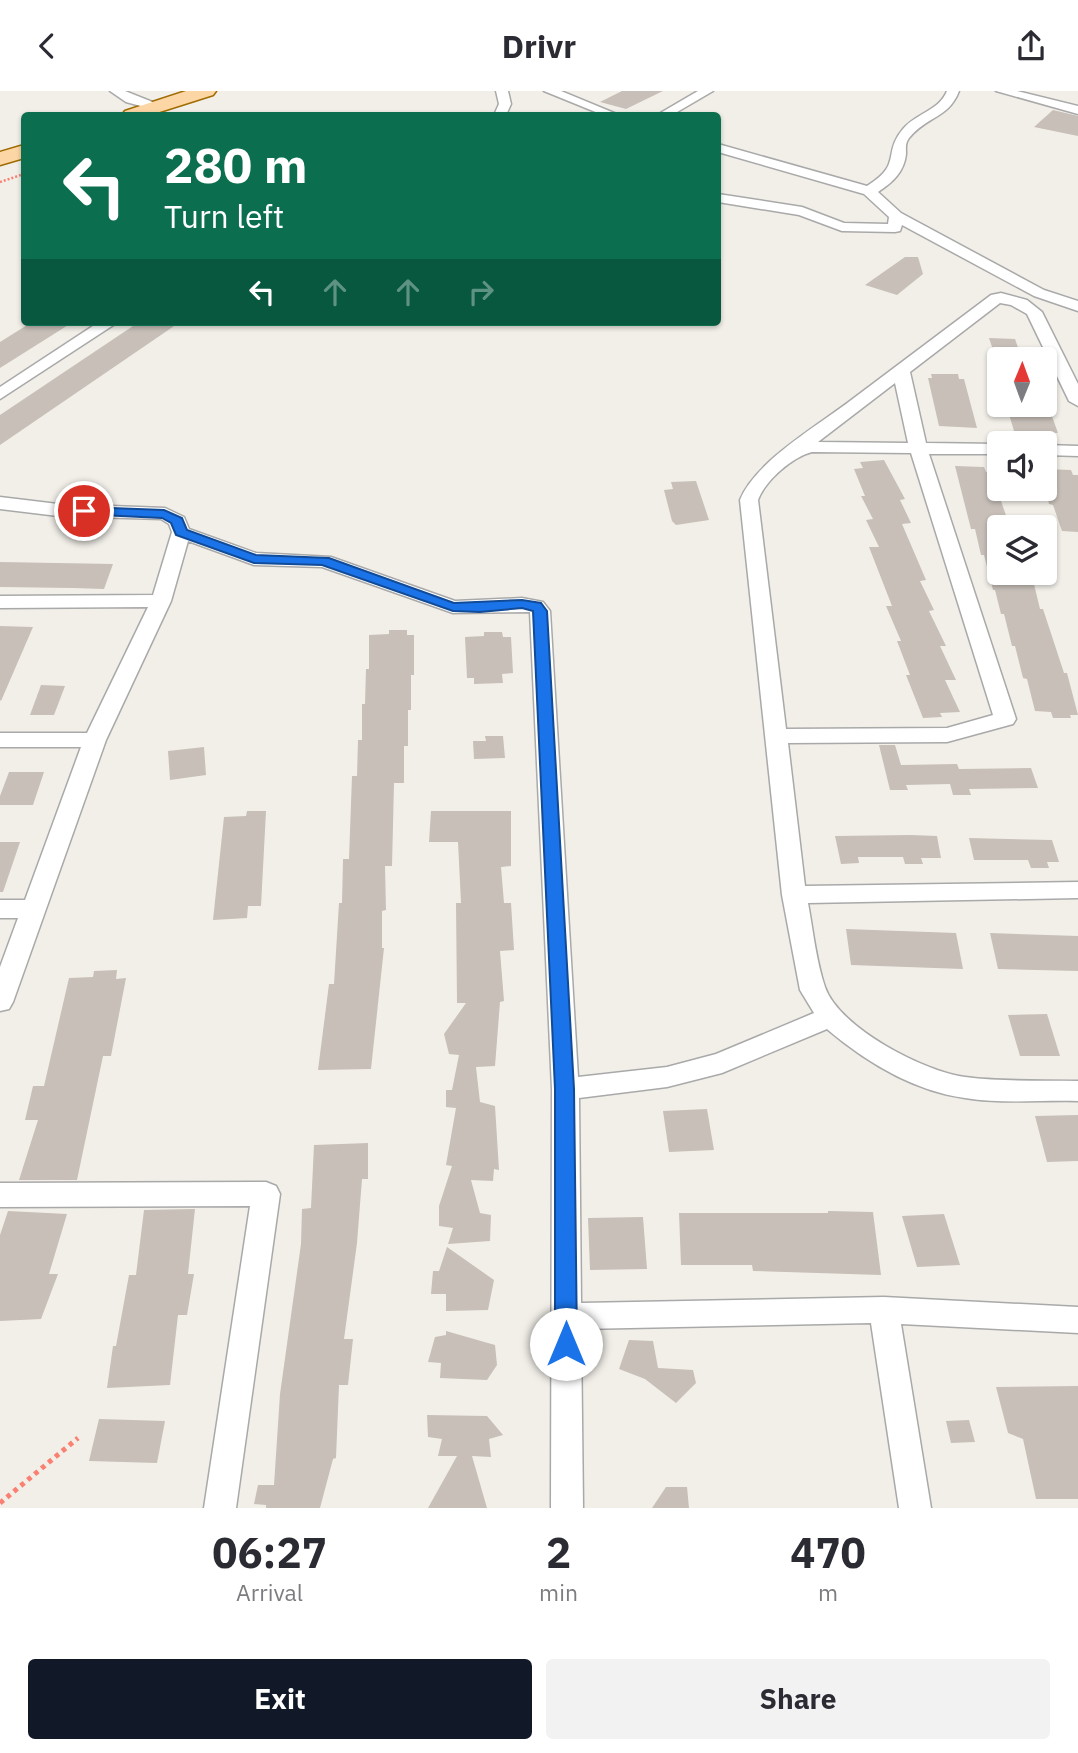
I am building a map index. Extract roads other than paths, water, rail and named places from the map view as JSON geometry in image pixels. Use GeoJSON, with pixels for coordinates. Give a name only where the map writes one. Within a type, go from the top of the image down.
{"type":"FeatureCollection","features":[{"type":"Feature","properties":{"kind":"main road"},"geometry":{"type":"LineString","coordinates":[[142,112],[206,91]]}},
{"type":"Feature","properties":{"kind":"main road"},"geometry":{"type":"LineString","coordinates":[[0,159],[21,152]]}},
{"type":"Feature","properties":{"kind":"street"},"geometry":{"type":"LineString","coordinates":[[116,91],[130,99],[159,107]]}},
{"type":"Feature","properties":{"kind":"street"},"geometry":{"type":"LineString","coordinates":[[501,112],[505,103],[502,91]]}},
{"type":"Feature","properties":{"kind":"street"},"geometry":{"type":"LineString","coordinates":[[550,91],[605,112]]}},
{"type":"Feature","properties":{"kind":"street"},"geometry":{"type":"LineString","coordinates":[[668,112],[707,91]]}},
{"type":"Feature","properties":{"kind":"street"},"geometry":{"type":"LineString","coordinates":[[869,191],[892,176],[900,161],[899,142],[914,124],[948,104],[953,91]]}},
{"type":"Feature","properties":{"kind":"street"},"geometry":{"type":"LineString","coordinates":[[1002,91],[1078,110]]}},
{"type":"Feature","properties":{"kind":"street"},"geometry":{"type":"LineString","coordinates":[[721,149],[869,191],[896,216],[1039,293],[1078,306]]}},
{"type":"Feature","properties":{"kind":"street"},"geometry":{"type":"LineString","coordinates":[[721,198],[802,211],[842,227],[895,228],[896,216]]}},
{"type":"Feature","properties":{"kind":"street"},"geometry":{"type":"LineString","coordinates":[[1078,401],[1040,320],[1023,304],[1004,297],[992,300],[798,450],[754,487],[749,500],[794,895],[813,990],[830,1017],[859,1041],[926,1079],[966,1088],[1078,1091]]}},
{"type":"Feature","properties":{"kind":"street"},"geometry":{"type":"LineString","coordinates":[[0,394],[104,326]]}},
{"type":"Feature","properties":{"kind":"street"},"geometry":{"type":"LineString","coordinates":[[776,736],[947,735],[1005,719],[918,448],[901,370]]}},
{"type":"Feature","properties":{"kind":"street"},"geometry":{"type":"LineString","coordinates":[[798,450],[811,447],[987,449]]}},
{"type":"Feature","properties":{"kind":"street"},"geometry":{"type":"LineString","coordinates":[[1057,450],[1078,451]]}},
{"type":"Feature","properties":{"kind":"street"},"geometry":{"type":"LineString","coordinates":[[0,503],[58,510],[164,514],[177,521],[181,533],[161,601],[95,740],[0,1002]]}},
{"type":"Feature","properties":{"kind":"street"},"geometry":{"type":"LineString","coordinates":[[181,533],[254,559],[324,561],[453,607],[480,608],[522,604],[536,606],[540,611],[565,1089],[567,1508]]}},
{"type":"Feature","properties":{"kind":"street"},"geometry":{"type":"LineString","coordinates":[[0,602],[161,601]]}},
{"type":"Feature","properties":{"kind":"street"},"geometry":{"type":"LineString","coordinates":[[0,740],[95,740]]}},
{"type":"Feature","properties":{"kind":"street"},"geometry":{"type":"LineString","coordinates":[[794,895],[1078,890]]}},
{"type":"Feature","properties":{"kind":"street"},"geometry":{"type":"LineString","coordinates":[[0,909],[32,909]]}},
{"type":"Feature","properties":{"kind":"street"},"geometry":{"type":"LineString","coordinates":[[565,1089],[667,1077],[722,1063],[830,1017]]}},
{"type":"Feature","properties":{"kind":"street"},"geometry":{"type":"LineString","coordinates":[[0,1195],[266,1193],[219,1508]]}},
{"type":"Feature","properties":{"kind":"street"},"geometry":{"type":"LineString","coordinates":[[566,1316],[884,1310],[1078,1320]]}},
{"type":"Feature","properties":{"kind":"street"},"geometry":{"type":"LineString","coordinates":[[884,1310],[915,1508]]}}]}
